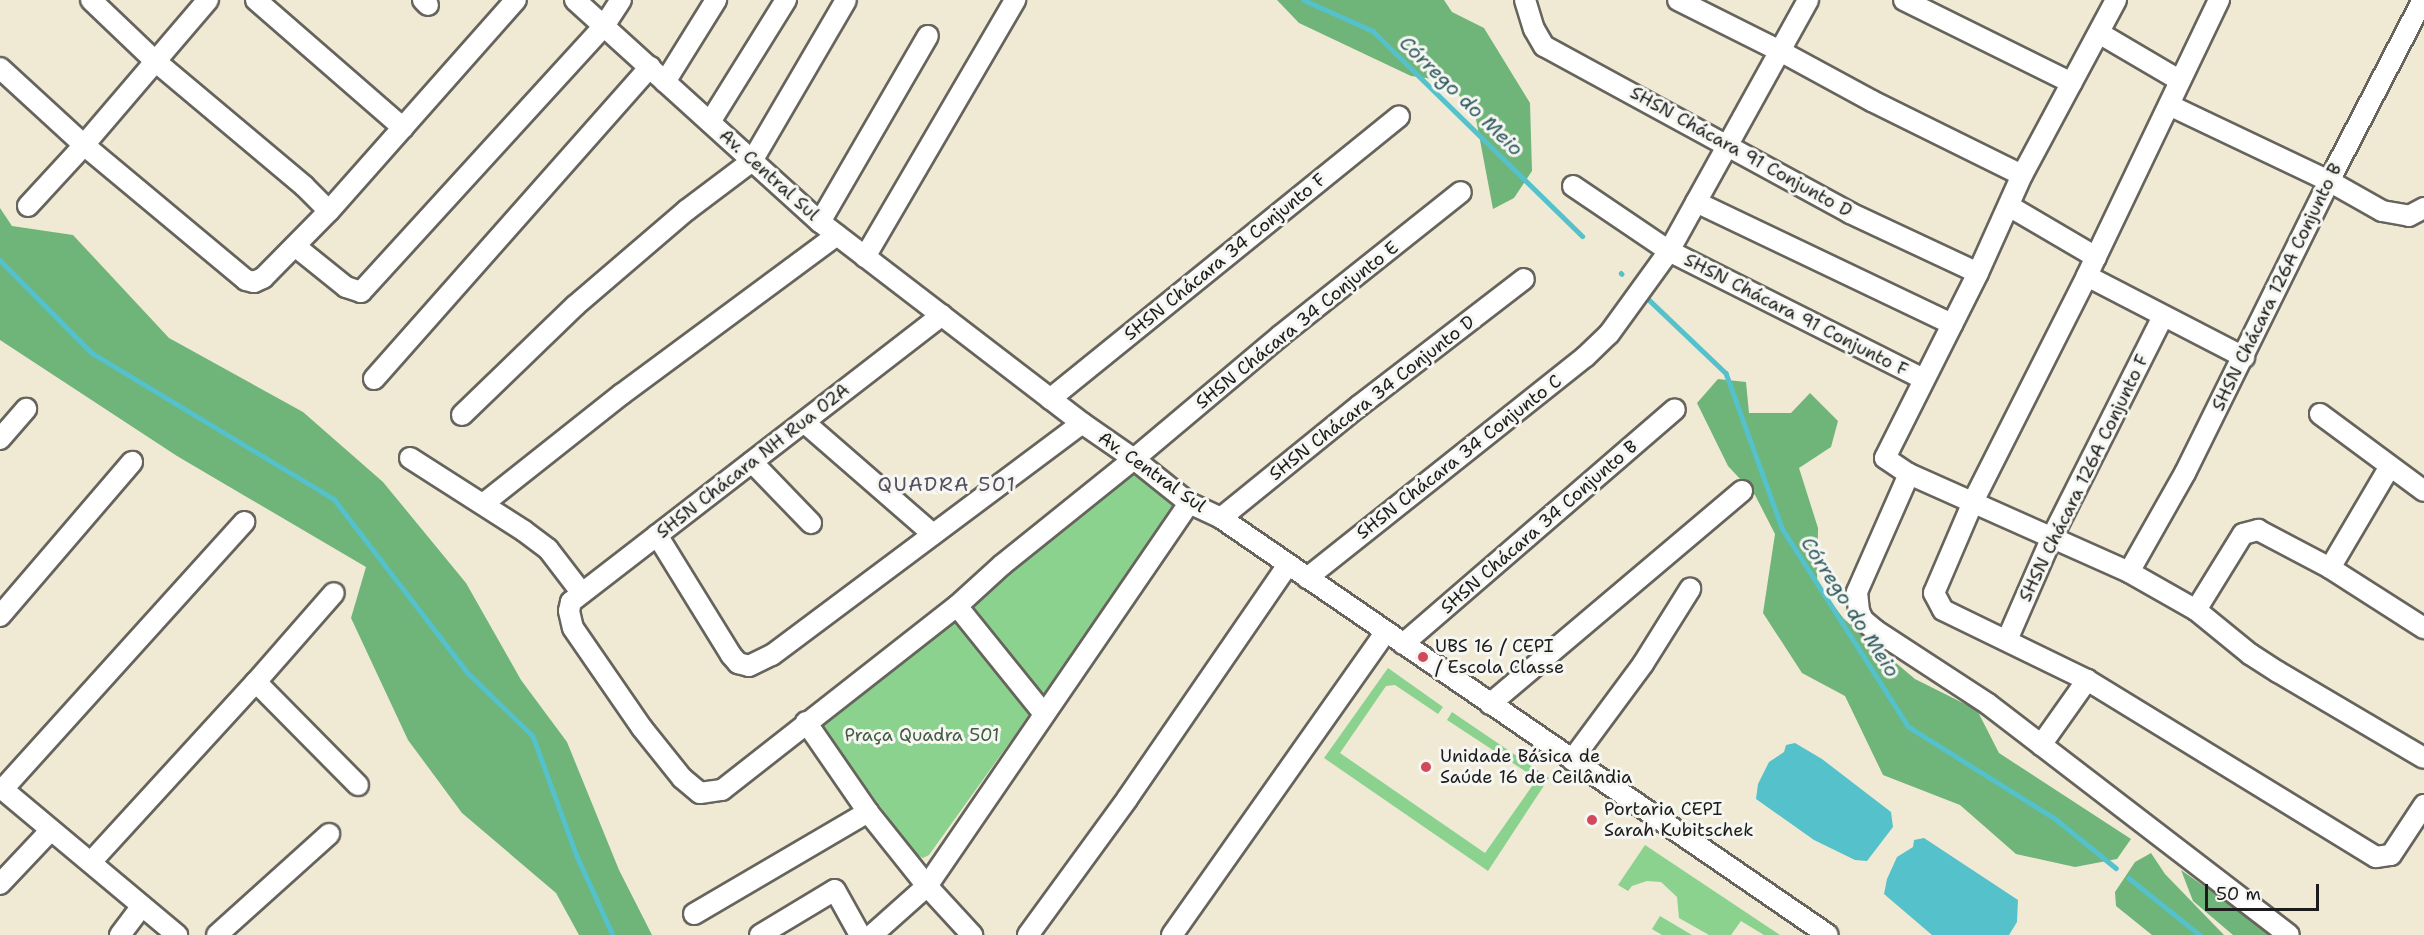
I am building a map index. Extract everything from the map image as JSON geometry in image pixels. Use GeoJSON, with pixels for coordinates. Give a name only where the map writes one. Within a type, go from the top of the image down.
{"type":"FeatureCollection","features":[{"type":"Feature","properties":{"kind":"street"},"geometry":{"type":"LineString","coordinates":[[91,0],[154,60],[304,186],[329,211]]}},
{"type":"Feature","properties":{"kind":"street"},"geometry":{"type":"LineString","coordinates":[[28,206],[84,145],[154,60],[208,0]]}},
{"type":"Feature","properties":{"kind":"street"},"geometry":{"type":"LineString","coordinates":[[256,0],[402,129]]}},
{"type":"Feature","properties":{"kind":"street"},"geometry":{"type":"LineString","coordinates":[[0,68],[84,145],[246,280],[254,282],[263,278],[329,211],[516,0]]}},
{"type":"Feature","properties":{"kind":"street","name":"Av. Central Sul"},"geometry":{"type":"LineString","coordinates":[[575,0],[837,236],[1050,399],[1134,459],[1189,503],[1221,519],[1828,935]]}},
{"type":"Feature","properties":{"kind":"street"},"geometry":{"type":"LineString","coordinates":[[295,246],[346,286],[361,292],[604,26],[621,0]]}},
{"type":"Feature","properties":{"kind":"street"},"geometry":{"type":"LineString","coordinates":[[665,82],[716,0]]}},
{"type":"Feature","properties":{"kind":"street"},"geometry":{"type":"LineString","coordinates":[[710,122],[786,0]]}},
{"type":"Feature","properties":{"kind":"street"},"geometry":{"type":"LineString","coordinates":[[462,415],[576,305],[687,210],[752,161],[846,0]]}},
{"type":"Feature","properties":{"kind":"street"},"geometry":{"type":"LineString","coordinates":[[865,257],[1015,0]]}},
{"type":"Feature","properties":{"kind":"street"},"geometry":{"type":"LineString","coordinates":[[1678,0],[1780,51],[1872,101],[2022,175]]}},
{"type":"Feature","properties":{"kind":"street","name":"SHSN Chácara 34 Conjunto C"},"geometry":{"type":"LineString","coordinates":[[1307,578],[1585,357],[1609,334],[1669,251],[1808,0]]}},
{"type":"Feature","properties":{"kind":"street"},"geometry":{"type":"LineString","coordinates":[[1904,0],[2072,83]]}},
{"type":"Feature","properties":{"kind":"street"},"geometry":{"type":"LineString","coordinates":[[2116,0],[2022,175],[1978,273],[1885,458],[1910,474],[2129,572],[2196,610],[2250,654],[2424,758]]}},
{"type":"Feature","properties":{"kind":"street"},"geometry":{"type":"LineString","coordinates":[[2219,0],[2087,276],[1973,502],[1934,593],[1943,610],[2088,680],[2363,850],[2385,858],[2396,849],[2424,805]]}},
{"type":"Feature","properties":{"kind":"street","name":"SHSN Chácara 126A Conjunto B"},"geometry":{"type":"LineString","coordinates":[[2129,572],[2185,473],[2329,181],[2422,0]]}},
{"type":"Feature","properties":{"kind":"street","name":"SHSN Chácara 91 Conjunto D"},"geometry":{"type":"LineString","coordinates":[[1526,4],[1534,29],[1544,46],[1850,213],[1978,273]]}},
{"type":"Feature","properties":{"kind":"street"},"geometry":{"type":"LineString","coordinates":[[2099,33],[2179,80]]}},
{"type":"Feature","properties":{"kind":"street"},"geometry":{"type":"LineString","coordinates":[[820,222],[928,36]]}},
{"type":"Feature","properties":{"kind":"street"},"geometry":{"type":"LineString","coordinates":[[374,379],[650,68]]}},
{"type":"Feature","properties":{"kind":"street"},"geometry":{"type":"LineString","coordinates":[[2169,105],[2329,181],[2394,216],[2409,216],[2424,208]]}},
{"type":"Feature","properties":{"kind":"street","name":"SHSN Chácara 34 Conjunto F"},"geometry":{"type":"LineString","coordinates":[[1050,399],[1399,116]]}},
{"type":"Feature","properties":{"kind":"street","name":"SHSN Chácara 91 Conjunto F"},"geometry":{"type":"LineString","coordinates":[[1573,186],[1669,251],[1923,379]]}},
{"type":"Feature","properties":{"kind":"street","name":"SHSN Chácara 34 Conjunto E"},"geometry":{"type":"LineString","coordinates":[[569,611],[573,628],[642,728],[682,778],[700,793],[723,790],[806,722],[957,606],[1002,565],[1134,459],[1280,336],[1461,192]]}},
{"type":"Feature","properties":{"kind":"street"},"geometry":{"type":"LineString","coordinates":[[1696,202],[1952,324]]}},
{"type":"Feature","properties":{"kind":"street"},"geometry":{"type":"LineString","coordinates":[[2009,206],[2096,256]]}},
{"type":"Feature","properties":{"kind":"street"},"geometry":{"type":"LineString","coordinates":[[483,504],[622,394],[837,236]]}},
{"type":"Feature","properties":{"kind":"street"},"geometry":{"type":"LineString","coordinates":[[2087,276],[2244,357]]}},
{"type":"Feature","properties":{"kind":"street","name":"SHSN Chácara 34 Conjunto D"},"geometry":{"type":"LineString","coordinates":[[1221,519],[1359,406],[1524,279]]}},
{"type":"Feature","properties":{"kind":"street","name":"SHSN Chácara NH Rua 02A"},"geometry":{"type":"LineString","coordinates":[[569,611],[571,603],[581,592],[942,315]]}},
{"type":"Feature","properties":{"kind":"street","name":"SHSN Chácara 126A Conjunto F"},"geometry":{"type":"LineString","coordinates":[[2007,640],[2052,537],[2163,316]]}},
{"type":"Feature","properties":{"kind":"street"},"geometry":{"type":"LineString","coordinates":[[0,439],[26,409]]}},
{"type":"Feature","properties":{"kind":"street","name":"SHSN Chácara 34 Conjunto B"},"geometry":{"type":"LineString","coordinates":[[1403,644],[1675,409]]}},
{"type":"Feature","properties":{"kind":"street"},"geometry":{"type":"LineString","coordinates":[[2320,414],[2389,468],[2424,491]]}},
{"type":"Feature","properties":{"kind":"street"},"geometry":{"type":"LineString","coordinates":[[804,422],[933,534]]}},
{"type":"Feature","properties":{"kind":"street"},"geometry":{"type":"LineString","coordinates":[[657,535],[731,655],[738,663],[749,666],[772,655],[1082,423]]}},
{"type":"Feature","properties":{"kind":"street"},"geometry":{"type":"LineString","coordinates":[[410,458],[548,549],[581,592]]}},
{"type":"Feature","properties":{"kind":"street"},"geometry":{"type":"LineString","coordinates":[[0,616],[132,462]]}},
{"type":"Feature","properties":{"kind":"street"},"geometry":{"type":"LineString","coordinates":[[752,462],[811,523]]}},
{"type":"Feature","properties":{"kind":"street"},"geometry":{"type":"LineString","coordinates":[[2330,568],[2389,468]]}},
{"type":"Feature","properties":{"kind":"street"},"geometry":{"type":"LineString","coordinates":[[1910,474],[1857,592],[1859,611],[1863,620],[1988,704],[2289,935]]}},
{"type":"Feature","properties":{"kind":"street"},"geometry":{"type":"LineString","coordinates":[[1490,704],[1742,491]]}},
{"type":"Feature","properties":{"kind":"street"},"geometry":{"type":"LineString","coordinates":[[872,935],[927,886],[1189,503]]}},
{"type":"Feature","properties":{"kind":"street"},"geometry":{"type":"LineString","coordinates":[[177,935],[2,788],[244,522]]}},
{"type":"Feature","properties":{"kind":"street"},"geometry":{"type":"LineString","coordinates":[[2196,610],[2243,534],[2251,531],[2267,533],[2330,568],[2424,628]]}},
{"type":"Feature","properties":{"kind":"street"},"geometry":{"type":"LineString","coordinates":[[1028,935],[1127,799],[1288,565]]}},
{"type":"Feature","properties":{"kind":"street"},"geometry":{"type":"LineString","coordinates":[[1572,760],[1643,664],[1690,589]]}},
{"type":"Feature","properties":{"kind":"street"},"geometry":{"type":"LineString","coordinates":[[91,862],[334,593]]}},
{"type":"Feature","properties":{"kind":"street"},"geometry":{"type":"LineString","coordinates":[[957,606],[1044,714]]}},
{"type":"Feature","properties":{"kind":"street"},"geometry":{"type":"LineString","coordinates":[[1172,935],[1386,632]]}},
{"type":"Feature","properties":{"kind":"street"},"geometry":{"type":"LineString","coordinates":[[2041,745],[2088,680]]}},
{"type":"Feature","properties":{"kind":"street"},"geometry":{"type":"LineString","coordinates":[[256,682],[358,785]]}},
{"type":"Feature","properties":{"kind":"street"},"geometry":{"type":"LineString","coordinates":[[806,722],[868,812],[927,886],[972,935]]}},
{"type":"Feature","properties":{"kind":"street"},"geometry":{"type":"LineString","coordinates":[[694,914],[868,812]]}},
{"type":"Feature","properties":{"kind":"street"},"geometry":{"type":"LineString","coordinates":[[0,884],[51,830]]}},
{"type":"Feature","properties":{"kind":"street"},"geometry":{"type":"LineString","coordinates":[[217,935],[329,834]]}},
{"type":"Feature","properties":{"kind":"street"},"geometry":{"type":"LineString","coordinates":[[760,935],[835,890],[860,935]]}},
{"type":"Feature","properties":{"kind":"street"},"geometry":{"type":"LineString","coordinates":[[120,935],[141,907]]}},
{"type":"Feature","properties":{"kind":"green space"},"geometry":{"type":"Polygon","coordinates":[[[1277,0],[1444,0],[1452,12],[1484,28],[1530,103],[1532,171],[1514,198],[1493,209],[1476,119],[1449,81],[1411,76],[1299,23],[1277,0]]]}},
{"type":"Feature","properties":{"kind":"green space"},"geometry":{"type":"Polygon","coordinates":[[[0,208],[12,226],[73,235],[169,338],[303,412],[383,482],[466,583],[521,680],[567,742],[619,870],[652,935],[579,935],[556,893],[462,813],[408,740],[351,618],[366,567],[177,456],[0,340],[0,208]]]}},
{"type":"Feature","properties":{"kind":"green space"},"geometry":{"type":"Polygon","coordinates":[[[1718,379],[1746,382],[1749,413],[1791,413],[1810,393],[1838,421],[1831,447],[1799,468],[1818,528],[1817,584],[1844,619],[1915,679],[1977,710],[1999,753],[2131,839],[2117,859],[2075,867],[2016,854],[1960,805],[1883,775],[1845,696],[1802,673],[1763,613],[1775,534],[1755,495],[1728,466],[1697,403],[1718,379]]]}},
{"type":"Feature","properties":{"kind":"green space","name":"Praça Quadra 501"},"geometry":{"type":"Polygon","coordinates":[[[1134,469],[1179,501],[1174,513],[929,855],[923,858],[915,854],[825,731],[822,722],[1107,496],[1134,469]]]}},
{"type":"Feature","properties":{"kind":"green space"},"geometry":{"type":"Polygon","coordinates":[[[1388,668],[1443,707],[1438,714],[1395,685],[1386,686],[1340,753],[1485,853],[1537,779],[1447,720],[1452,712],[1549,778],[1488,871],[1324,758],[1388,668]]]}},
{"type":"Feature","properties":{"kind":"green space"},"geometry":{"type":"Polygon","coordinates":[[[1645,845],[1780,935],[1764,935],[1741,921],[1731,935],[1709,935],[1679,918],[1677,897],[1661,882],[1647,881],[1632,886],[1628,891],[1618,885],[1645,845]]]}},
{"type":"Feature","properties":{"kind":"green space"},"geometry":{"type":"Polygon","coordinates":[[[2151,853],[2165,874],[2224,935],[2152,935],[2116,906],[2115,892],[2135,862],[2151,853]]]}},
{"type":"Feature","properties":{"kind":"green space"},"geometry":{"type":"Polygon","coordinates":[[[2181,870],[2271,935],[2233,935],[2193,901],[2181,870]]]}},
{"type":"Feature","properties":{"kind":"green space"},"geometry":{"type":"Polygon","coordinates":[[[1660,916],[1692,935],[1662,935],[1652,929],[1660,916]]]}},
{"type":"Feature","properties":{"kind":"water"},"geometry":{"type":"Polygon","coordinates":[[[1795,743],[1822,759],[1891,812],[1893,827],[1867,861],[1855,860],[1814,840],[1756,799],[1758,784],[1769,762],[1784,752],[1786,745],[1795,743]]]}},
{"type":"Feature","properties":{"kind":"water"},"geometry":{"type":"Polygon","coordinates":[[[1924,838],[2018,900],[2017,922],[2009,935],[1932,935],[1884,894],[1887,879],[1897,857],[1913,847],[1914,840],[1924,838]]]}},
{"type":"Feature","properties":{"kind":"waterway","name":"Córrego do Meio"},"geometry":{"type":"LineString","coordinates":[[1304,0],[1373,31],[1582,236]]}},
{"type":"Feature","properties":{"kind":"waterway"},"geometry":{"type":"LineString","coordinates":[[0,260],[92,353],[334,499],[468,673],[533,736],[577,856],[613,935]]}},
{"type":"Feature","properties":{"kind":"waterway","name":"Córrego do Meio"},"geometry":{"type":"LineString","coordinates":[[1644,295],[1726,373],[1782,528],[1909,727],[2057,820],[2116,868]]}},
{"type":"Feature","properties":{"kind":"waterway","name":"Córrego do Meio"},"geometry":{"type":"LineString","coordinates":[[2129,878],[2200,935]]}},
{"type":"Feature","properties":{"kind":"place","name":"UBS 16 / CEPI / Escola Classe"},"geometry":{"type":"Point","coordinates":[1423,657]}},
{"type":"Feature","properties":{"kind":"place","name":"Unidade Básica de Saúde 16 de Ceilândia"},"geometry":{"type":"Point","coordinates":[1426,767]}},
{"type":"Feature","properties":{"kind":"place","name":"Portaria CEPI Sarah Kubitschek"},"geometry":{"type":"Point","coordinates":[1592,820]}},
{"type":"Feature","properties":{"kind":"district","name":"QUADRA 501"},"geometry":{"type":"Point","coordinates":[947,484]}}]}
